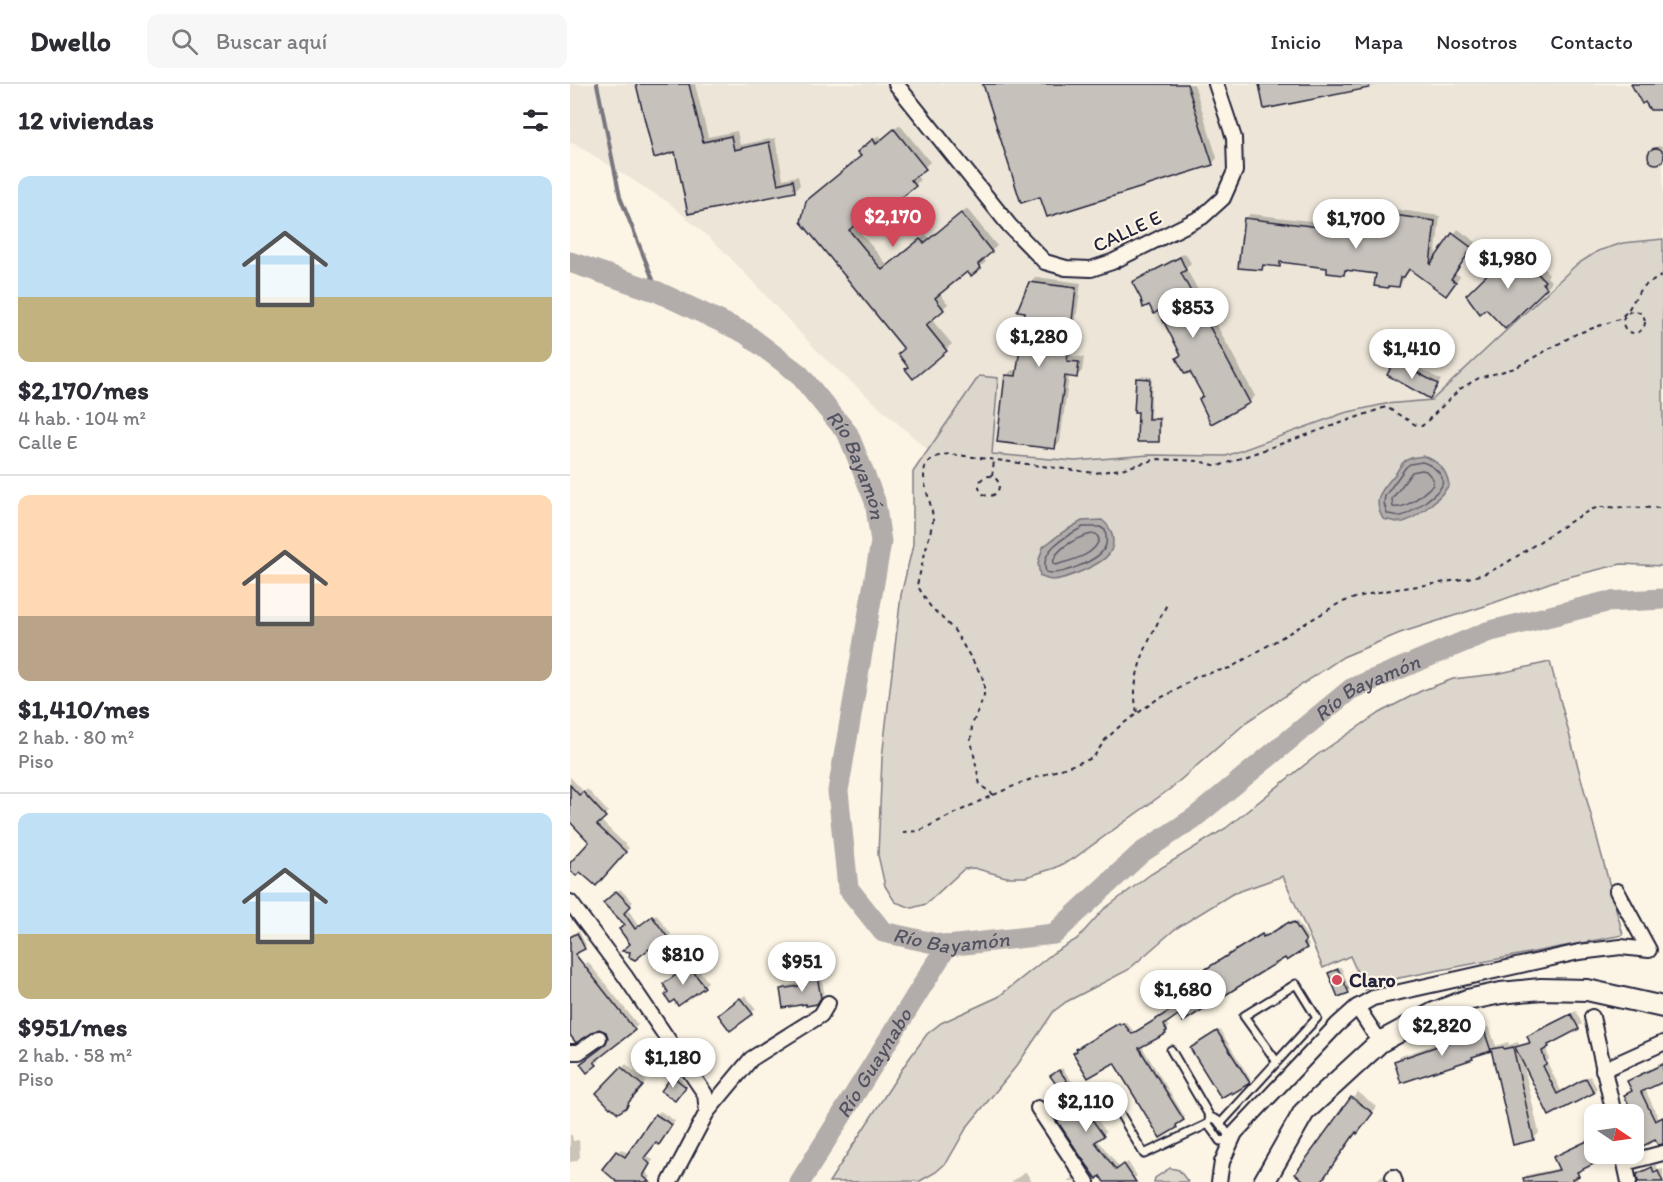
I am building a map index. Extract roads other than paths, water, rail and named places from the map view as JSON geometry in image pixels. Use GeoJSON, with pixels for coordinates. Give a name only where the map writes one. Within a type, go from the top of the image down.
{"type":"FeatureCollection","features":[{"type":"Feature","properties":{"kind":"main road"},"geometry":{"type":"LineString","coordinates":[[1264,1182],[1304,1112],[1380,1042],[1434,1013],[1467,1000],[1501,993],[1541,989],[1587,990],[1663,1007]]}},
{"type":"Feature","properties":{"kind":"street","name":"CALLE E"},"geometry":{"type":"LineString","coordinates":[[896,84],[1009,225],[1045,262],[1066,268],[1090,269],[1112,262],[1202,217],[1223,198],[1235,171],[1234,138],[1216,84]]}},
{"type":"Feature","properties":{"kind":"street"},"geometry":{"type":"LineString","coordinates":[[1219,1182],[1228,1143],[1235,1133],[1336,1025],[1357,1007],[1373,998],[1579,952],[1621,947],[1649,950],[1617,891]]}},
{"type":"Feature","properties":{"kind":"street"},"geometry":{"type":"LineString","coordinates":[[570,902],[575,917],[625,976],[705,1094],[707,1112]]}},
{"type":"Feature","properties":{"kind":"street"},"geometry":{"type":"LineString","coordinates":[[670,1182],[707,1112],[751,1059],[821,1015],[828,1003]]}},
{"type":"Feature","properties":{"kind":"street"},"geometry":{"type":"LineString","coordinates":[[1357,1007],[1380,1042]]}},
{"type":"Feature","properties":{"kind":"street"},"geometry":{"type":"LineString","coordinates":[[1592,1017],[1612,1104]]}},
{"type":"Feature","properties":{"kind":"street"},"geometry":{"type":"LineString","coordinates":[[570,1052],[579,1052],[599,1038]]}},
{"type":"Feature","properties":{"kind":"street"},"geometry":{"type":"LineString","coordinates":[[1604,1070],[1663,1043]]}},
{"type":"Feature","properties":{"kind":"street"},"geometry":{"type":"LineString","coordinates":[[1038,1108],[1087,1182]]}},
{"type":"Feature","properties":{"kind":"street"},"geometry":{"type":"LineString","coordinates":[[1644,1155],[1663,1153]]}},
{"type":"Feature","properties":{"kind":"street"},"geometry":{"type":"LineString","coordinates":[[1625,1164],[1629,1182]]}},
{"type":"Feature","properties":{"kind":"lane"},"geometry":{"type":"LineString","coordinates":[[1220,1124],[1277,1062],[1317,1018],[1296,984],[1244,1016],[1277,1062]]}},
{"type":"Feature","properties":{"kind":"lane"},"geometry":{"type":"LineString","coordinates":[[1110,1097],[1144,1154],[1209,1121],[1217,1120],[1228,1134],[1228,1143],[1220,1140],[1209,1121],[1171,1050]]}},
{"type":"Feature","properties":{"kind":"water"},"geometry":{"type":"Polygon","coordinates":[[[1423,456],[1440,466],[1449,485],[1429,506],[1409,520],[1396,522],[1383,519],[1378,499],[1383,489],[1401,464],[1412,458],[1423,456]]]}},
{"type":"Feature","properties":{"kind":"water"},"geometry":{"type":"Polygon","coordinates":[[[1102,520],[1111,531],[1113,540],[1109,554],[1105,558],[1083,571],[1066,577],[1053,580],[1040,576],[1038,563],[1043,547],[1082,521],[1102,520]]]}},
{"type":"Feature","properties":{"kind":"waterway"},"geometry":{"type":"LineString","coordinates":[[597,84],[620,197],[658,292]]}},
{"type":"Feature","properties":{"kind":"waterway","name":"Río Bayamón"},"geometry":{"type":"LineString","coordinates":[[570,262],[658,292],[745,333],[799,374],[848,434],[875,501],[881,542],[838,791],[848,888],[883,932],[947,946],[1054,934],[1141,853],[1194,818],[1351,689],[1487,632],[1606,602],[1663,599]]}},
{"type":"Feature","properties":{"kind":"waterway","name":"Río Guaynabo"},"geometry":{"type":"LineString","coordinates":[[800,1182],[947,946]]}},
{"type":"Feature","properties":{"kind":"place","name":"Claro"},"geometry":{"type":"Point","coordinates":[1337,980]}}]}
